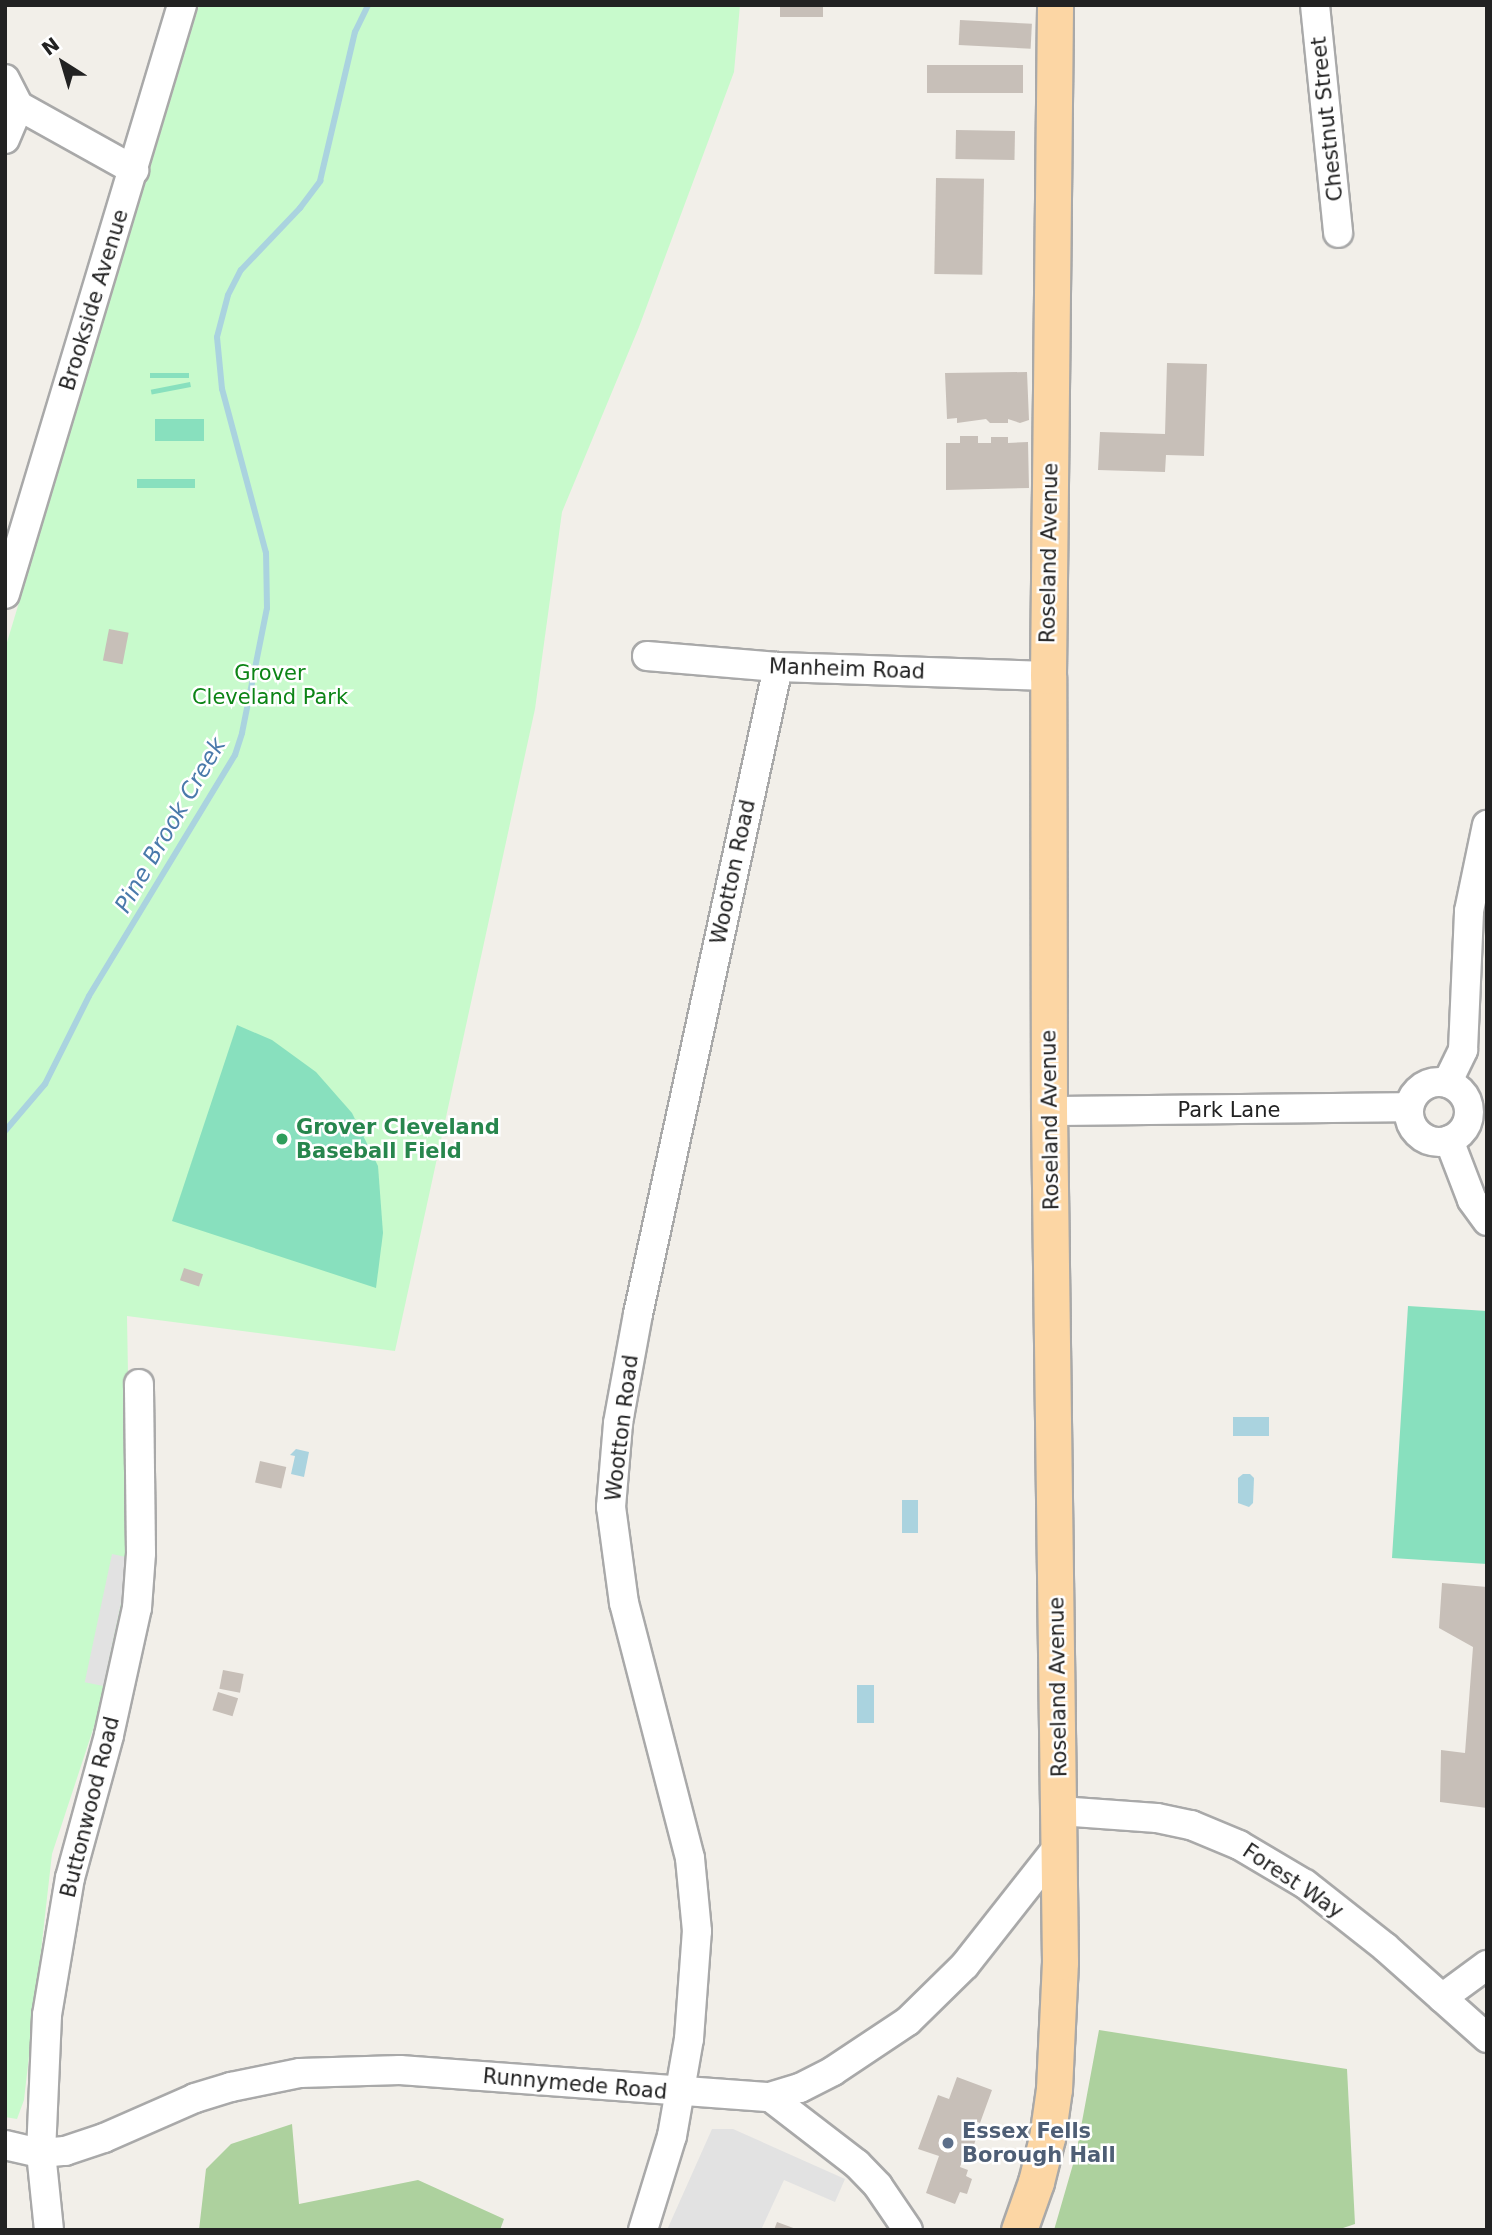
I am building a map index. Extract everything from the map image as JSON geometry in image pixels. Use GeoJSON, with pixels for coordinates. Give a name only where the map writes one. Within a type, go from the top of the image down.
{"type":"FeatureCollection","features":[{"type":"Feature","properties":{"kind":"main road","name":"Roseland Avenue"},"geometry":{"type":"LineString","coordinates":[[1018,2230],[1036,2182],[1054,2089],[1060,1962],[1049,1111],[1048,676],[1055,5]]}},
{"type":"Feature","properties":{"kind":"street","name":"Brookside Avenue"},"geometry":{"type":"LineString","coordinates":[[5,594],[182,5]]}},
{"type":"Feature","properties":{"kind":"street","name":"Chestnut Street"},"geometry":{"type":"LineString","coordinates":[[1315,5],[1338,233]]}},
{"type":"Feature","properties":{"kind":"street"},"geometry":{"type":"LineString","coordinates":[[5,79],[19,106],[134,170]]}},
{"type":"Feature","properties":{"kind":"street"},"geometry":{"type":"LineString","coordinates":[[5,139],[19,106]]}},
{"type":"Feature","properties":{"kind":"street","name":"Manheim Road"},"geometry":{"type":"LineString","coordinates":[[647,656],[778,667],[1048,676]]}},
{"type":"Feature","properties":{"kind":"street","name":"Wootton Road"},"geometry":{"type":"LineString","coordinates":[[643,2230],[664,2169],[680,2092],[689,2039],[697,1943],[690,1858],[624,1602],[611,1507],[618,1423],[638,1314],[778,667]]}},
{"type":"Feature","properties":{"kind":"street"},"geometry":{"type":"LineString","coordinates":[[1447,1083],[1463,1050],[1469,911],[1487,825]]}},
{"type":"Feature","properties":{"kind":"street"},"geometry":{"type":"LineString","coordinates":[[1434,1082],[1447,1083],[1458,1089],[1466,1098],[1469,1111],[1467,1123],[1460,1134],[1449,1140],[1437,1142],[1425,1139],[1415,1131],[1409,1120],[1409,1107],[1413,1096],[1422,1086],[1434,1082]]}},
{"type":"Feature","properties":{"kind":"street","name":"Park Lane"},"geometry":{"type":"LineString","coordinates":[[1049,1111],[1409,1107]]}},
{"type":"Feature","properties":{"kind":"street"},"geometry":{"type":"LineString","coordinates":[[1449,1140],[1472,1200],[1487,1221]]}},
{"type":"Feature","properties":{"kind":"street","name":"Buttonwood Road"},"geometry":{"type":"LineString","coordinates":[[49,2230],[41,2153],[47,2015],[73,1866],[109,1735],[137,1608],[141,1553],[139,1384]]}},
{"type":"Feature","properties":{"kind":"street","name":"Forest Way"},"geometry":{"type":"LineString","coordinates":[[1060,1811],[1157,1818],[1191,1825],[1240,1845],[1305,1884],[1385,1947],[1487,2038]]}},
{"type":"Feature","properties":{"kind":"street","name":"Runnymede Road"},"geometry":{"type":"LineString","coordinates":[[5,2145],[41,2153],[65,2151],[231,2087],[300,2073],[400,2070],[770,2097],[800,2088],[833,2071],[908,2021],[974,1955],[1058,1847]]}},
{"type":"Feature","properties":{"kind":"street"},"geometry":{"type":"LineString","coordinates":[[1442,1998],[1487,1965]]}},
{"type":"Feature","properties":{"kind":"street"},"geometry":{"type":"LineString","coordinates":[[770,2097],[857,2164],[878,2186],[908,2230]]}},
{"type":"Feature","properties":{"kind":"green space","name":"Grover Cleveland Park"},"geometry":{"type":"Polygon","coordinates":[[[199,5],[740,5],[734,72],[639,327],[562,512],[535,709],[395,1351],[127,1316],[131,1549],[108,1684],[52,1854],[24,2100],[17,2119],[5,2117],[5,649],[199,5]]]}},
{"type":"Feature","properties":{"kind":"green space"},"geometry":{"type":"Polygon","coordinates":[[[150,373],[189,373],[189,378],[150,378],[150,373]]]}},
{"type":"Feature","properties":{"kind":"green space"},"geometry":{"type":"Polygon","coordinates":[[[190,382],[191,387],[152,395],[151,390],[190,382]]]}},
{"type":"Feature","properties":{"kind":"green space"},"geometry":{"type":"Polygon","coordinates":[[[155,419],[204,419],[204,441],[155,441],[155,419]]]}},
{"type":"Feature","properties":{"kind":"green space"},"geometry":{"type":"Polygon","coordinates":[[[137,479],[195,479],[195,488],[137,488],[137,479]]]}},
{"type":"Feature","properties":{"kind":"green space","name":"Grover Cleveland Baseball Field"},"geometry":{"type":"Polygon","coordinates":[[[237,1025],[272,1040],[316,1072],[352,1113],[378,1166],[383,1233],[376,1288],[172,1221],[237,1025]]]}},
{"type":"Feature","properties":{"kind":"green space"},"geometry":{"type":"Polygon","coordinates":[[[1408,1306],[1487,1311],[1487,1564],[1392,1558],[1408,1306]]]}},
{"type":"Feature","properties":{"kind":"green space"},"geometry":{"type":"Polygon","coordinates":[[[1099,2030],[1347,2069],[1355,2224],[1337,2230],[1054,2230],[1076,2154],[1099,2030]]]}},
{"type":"Feature","properties":{"kind":"green space"},"geometry":{"type":"Polygon","coordinates":[[[292,2124],[299,2204],[418,2180],[504,2219],[500,2230],[199,2230],[206,2169],[231,2144],[292,2124]]]}},
{"type":"Feature","properties":{"kind":"shaded area"},"geometry":{"type":"Polygon","coordinates":[[[112,1554],[131,1558],[103,1686],[85,1682],[112,1554]]]}},
{"type":"Feature","properties":{"kind":"shaded area"},"geometry":{"type":"Polygon","coordinates":[[[712,2129],[733,2129],[845,2179],[835,2202],[784,2180],[761,2230],[667,2230],[712,2129]]]}},
{"type":"Feature","properties":{"kind":"water"},"geometry":{"type":"Polygon","coordinates":[[[1233,1417],[1269,1417],[1269,1436],[1233,1436],[1233,1417]]]}},
{"type":"Feature","properties":{"kind":"water"},"geometry":{"type":"Polygon","coordinates":[[[296,1449],[309,1452],[304,1477],[291,1474],[295,1456],[290,1455],[296,1449]]]}},
{"type":"Feature","properties":{"kind":"water"},"geometry":{"type":"Polygon","coordinates":[[[1243,1474],[1250,1474],[1254,1478],[1253,1503],[1249,1507],[1238,1503],[1238,1478],[1243,1474]]]}},
{"type":"Feature","properties":{"kind":"water"},"geometry":{"type":"Polygon","coordinates":[[[902,1500],[918,1500],[918,1533],[902,1533],[902,1500]]]}},
{"type":"Feature","properties":{"kind":"water"},"geometry":{"type":"Polygon","coordinates":[[[857,1685],[874,1685],[874,1723],[857,1723],[857,1685]]]}},
{"type":"Feature","properties":{"kind":"building"},"geometry":{"type":"Polygon","coordinates":[[[780,5],[823,5],[823,17],[780,17],[780,5]]]}},
{"type":"Feature","properties":{"kind":"building"},"geometry":{"type":"Polygon","coordinates":[[[960,20],[1032,24],[1031,49],[959,45],[960,20]]]}},
{"type":"Feature","properties":{"kind":"building"},"geometry":{"type":"Polygon","coordinates":[[[927,65],[1023,65],[1023,93],[927,93],[927,65]]]}},
{"type":"Feature","properties":{"kind":"building"},"geometry":{"type":"Polygon","coordinates":[[[956,130],[1015,131],[1014,160],[955,159],[956,130]]]}},
{"type":"Feature","properties":{"kind":"building"},"geometry":{"type":"Polygon","coordinates":[[[936,178],[984,179],[982,275],[934,274],[936,178]]]}},
{"type":"Feature","properties":{"kind":"building"},"geometry":{"type":"Polygon","coordinates":[[[1167,363],[1207,364],[1204,456],[1166,455],[1165,472],[1098,470],[1100,432],[1165,434],[1167,363]]]}},
{"type":"Feature","properties":{"kind":"building"},"geometry":{"type":"Polygon","coordinates":[[[1027,372],[1029,420],[1020,423],[1008,419],[1008,423],[990,423],[986,419],[957,423],[957,418],[947,419],[945,373],[1027,372]]]}},
{"type":"Feature","properties":{"kind":"building"},"geometry":{"type":"Polygon","coordinates":[[[960,436],[978,436],[978,443],[991,443],[991,437],[1008,437],[1008,443],[1028,442],[1029,488],[946,490],[946,443],[960,443],[960,436]]]}},
{"type":"Feature","properties":{"kind":"building"},"geometry":{"type":"Polygon","coordinates":[[[109,629],[129,633],[123,664],[103,660],[109,629]]]}},
{"type":"Feature","properties":{"kind":"building"},"geometry":{"type":"Polygon","coordinates":[[[184,1268],[203,1274],[199,1287],[180,1280],[184,1268]]]}},
{"type":"Feature","properties":{"kind":"building"},"geometry":{"type":"Polygon","coordinates":[[[260,1461],[286,1467],[281,1489],[255,1482],[260,1461]]]}},
{"type":"Feature","properties":{"kind":"building"},"geometry":{"type":"Polygon","coordinates":[[[1442,1583],[1487,1587],[1487,1808],[1440,1802],[1441,1750],[1465,1753],[1473,1647],[1439,1628],[1442,1583]]]}},
{"type":"Feature","properties":{"kind":"building"},"geometry":{"type":"Polygon","coordinates":[[[223,1670],[244,1674],[240,1693],[219,1689],[223,1670]]]}},
{"type":"Feature","properties":{"kind":"building"},"geometry":{"type":"Polygon","coordinates":[[[218,1692],[238,1698],[233,1716],[212,1710],[218,1692]]]}},
{"type":"Feature","properties":{"kind":"building","name":"Essex Fells Borough Hall"},"geometry":{"type":"Polygon","coordinates":[[[957,2077],[992,2090],[980,2123],[975,2121],[969,2137],[976,2139],[972,2150],[967,2147],[960,2167],[968,2170],[966,2176],[972,2179],[967,2194],[960,2192],[955,2204],[926,2193],[939,2156],[918,2149],[938,2095],[949,2099],[957,2077]]]}},
{"type":"Feature","properties":{"kind":"building"},"geometry":{"type":"Polygon","coordinates":[[[777,2222],[796,2229],[796,2230],[774,2230],[777,2222]]]}},
{"type":"Feature","properties":{"kind":"waterway","name":"Pine Brook Creek"},"geometry":{"type":"LineString","coordinates":[[5,1131],[45,1084],[89,996],[235,755],[242,733],[267,608],[266,553],[222,389],[217,337],[228,295],[241,270],[300,208],[320,181],[355,32],[368,5]]}},
{"type":"Feature","properties":{"kind":"place","name":"Grover Cleveland Baseball Field"},"geometry":{"type":"Point","coordinates":[282,1139]}},
{"type":"Feature","properties":{"kind":"place","name":"Essex Fells Borough Hall"},"geometry":{"type":"Point","coordinates":[948,2143]}}]}
